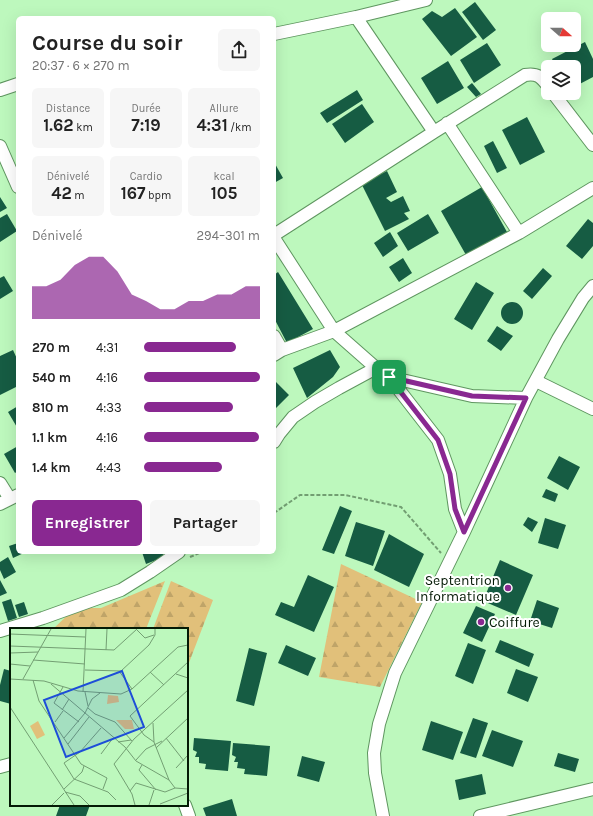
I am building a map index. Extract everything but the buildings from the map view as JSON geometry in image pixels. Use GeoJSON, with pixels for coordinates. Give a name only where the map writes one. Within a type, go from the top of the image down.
{"type":"FeatureCollection","features":[{"type":"Feature","properties":{"kind":"street"},"geometry":{"type":"LineString","coordinates":[[276,34],[356,17],[426,0]]}},
{"type":"Feature","properties":{"kind":"street"},"geometry":{"type":"LineString","coordinates":[[356,17],[434,132]]}},
{"type":"Feature","properties":{"kind":"street"},"geometry":{"type":"LineString","coordinates":[[276,236],[447,123],[525,74],[534,74],[541,78]]}},
{"type":"Feature","properties":{"kind":"street"},"geometry":{"type":"LineString","coordinates":[[0,90],[16,85]]}},
{"type":"Feature","properties":{"kind":"street"},"geometry":{"type":"LineString","coordinates":[[558,100],[593,145]]}},
{"type":"Feature","properties":{"kind":"street"},"geometry":{"type":"LineString","coordinates":[[447,123],[519,233]]}},
{"type":"Feature","properties":{"kind":"street"},"geometry":{"type":"LineString","coordinates":[[0,146],[16,182]]}},
{"type":"Feature","properties":{"kind":"street"},"geometry":{"type":"LineString","coordinates":[[278,353],[334,331],[519,233],[593,188]]}},
{"type":"Feature","properties":{"kind":"street"},"geometry":{"type":"LineString","coordinates":[[276,240],[334,331],[376,368],[389,377],[438,440],[450,474],[455,509],[464,532]]}},
{"type":"Feature","properties":{"kind":"street"},"geometry":{"type":"LineString","coordinates":[[383,816],[375,773],[374,753],[379,724],[395,674],[464,532],[526,398],[558,339],[583,298],[593,286]]}},
{"type":"Feature","properties":{"kind":"street"},"geometry":{"type":"LineString","coordinates":[[276,439],[293,417],[339,388],[376,368]]}},
{"type":"Feature","properties":{"kind":"street"},"geometry":{"type":"LineString","coordinates":[[389,377],[472,396],[526,398]]}},
{"type":"Feature","properties":{"kind":"street"},"geometry":{"type":"LineString","coordinates":[[536,381],[593,408]]}},
{"type":"Feature","properties":{"kind":"street"},"geometry":{"type":"LineString","coordinates":[[0,483],[9,499]]}},
{"type":"Feature","properties":{"kind":"street"},"geometry":{"type":"LineString","coordinates":[[0,631],[43,618],[121,590],[176,554]]}},
{"type":"Feature","properties":{"kind":"street"},"geometry":{"type":"LineString","coordinates":[[0,767],[10,764]]}},
{"type":"Feature","properties":{"kind":"street"},"geometry":{"type":"LineString","coordinates":[[480,816],[593,789]]}},
{"type":"Feature","properties":{"kind":"street"},"geometry":{"type":"LineString","coordinates":[[185,806],[189,816]]}},
{"type":"Feature","properties":{"kind":"path"},"geometry":{"type":"LineString","coordinates":[[276,512],[300,495],[345,495],[401,507],[449,563]]}},
{"type":"Feature","properties":{"kind":"green space"},"geometry":{"type":"Polygon","coordinates":[[[341,564],[422,602],[380,687],[319,677],[341,564]]]}},
{"type":"Feature","properties":{"kind":"green space"},"geometry":{"type":"Polygon","coordinates":[[[165,581],[146,628],[54,628],[75,608],[101,608],[165,581]]]}},
{"type":"Feature","properties":{"kind":"green space"},"geometry":{"type":"Polygon","coordinates":[[[171,581],[213,600],[188,665],[188,628],[153,628],[171,581]]]}},
{"type":"Feature","properties":{"kind":"place","name":"Septentrion Informatique"},"geometry":{"type":"Point","coordinates":[508,588]}},
{"type":"Feature","properties":{"kind":"place","name":"Coiffure"},"geometry":{"type":"Point","coordinates":[481,622]}},
{"type":"Feature","properties":{"kind":"route"},"geometry":{"type":"LineString","coordinates":[[389,377],[472,396],[526,398],[464,532],[455,509],[450,474],[438,440],[389,377]]}}]}
